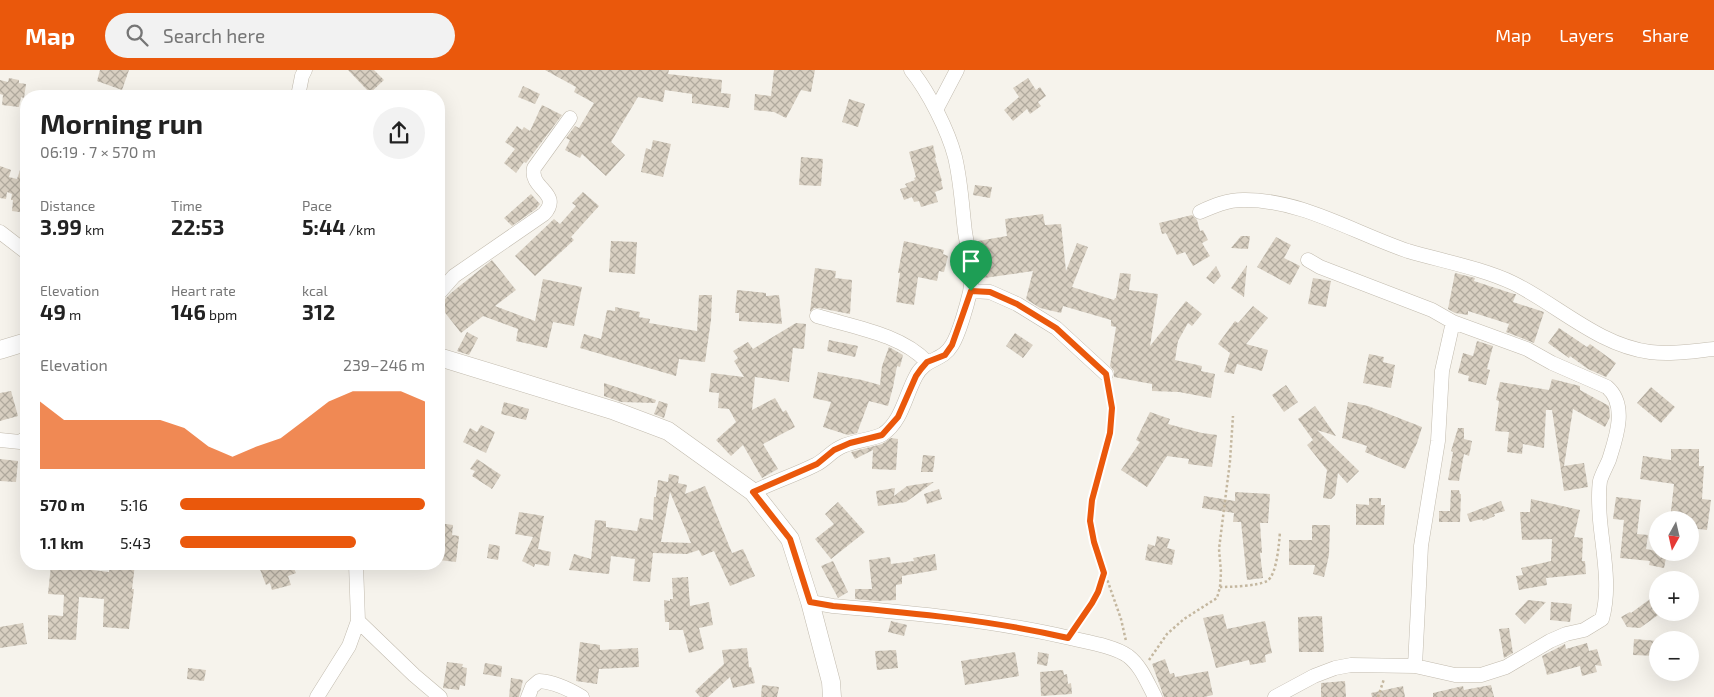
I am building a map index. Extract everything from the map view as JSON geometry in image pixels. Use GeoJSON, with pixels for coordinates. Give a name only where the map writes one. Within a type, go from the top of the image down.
{"type":"FeatureCollection","features":[{"type":"Feature","properties":{"kind":"street"},"geometry":{"type":"LineString","coordinates":[[753,492],[817,464],[834,450],[850,443],[882,435],[898,417],[916,376],[927,362],[945,355],[952,345],[971,291],[970,260],[959,178],[954,156],[936,110],[920,80],[911,70]]}},
{"type":"Feature","properties":{"kind":"street"},"geometry":{"type":"LineString","coordinates":[[936,110],[958,70]]}},
{"type":"Feature","properties":{"kind":"street"},"geometry":{"type":"LineString","coordinates":[[298,90],[300,72]]}},
{"type":"Feature","properties":{"kind":"street"},"geometry":{"type":"LineString","coordinates":[[445,286],[454,276],[544,214],[549,208],[548,196],[534,180],[532,174],[534,168],[570,118]]}},
{"type":"Feature","properties":{"kind":"street"},"geometry":{"type":"LineString","coordinates":[[1200,212],[1218,204],[1242,200],[1267,202],[1304,210],[1407,250],[1512,282],[1582,325],[1629,347],[1650,352],[1714,349]]}},
{"type":"Feature","properties":{"kind":"street"},"geometry":{"type":"LineString","coordinates":[[0,232],[20,247]]}},
{"type":"Feature","properties":{"kind":"street"},"geometry":{"type":"LineString","coordinates":[[1275,697],[1314,676],[1335,668],[1351,665],[1415,666],[1455,676],[1481,675],[1506,667],[1550,641],[1566,634],[1584,630],[1602,619],[1606,604],[1606,575],[1599,502],[1600,480],[1609,460],[1619,418],[1618,405],[1614,393],[1608,387],[1559,366],[1527,349],[1453,322],[1432,310],[1320,267],[1308,260]]}},
{"type":"Feature","properties":{"kind":"street"},"geometry":{"type":"LineString","coordinates":[[971,291],[990,292],[1017,304],[1056,328],[1106,374]]}},
{"type":"Feature","properties":{"kind":"street"},"geometry":{"type":"LineString","coordinates":[[817,316],[885,336],[918,352],[927,362]]}},
{"type":"Feature","properties":{"kind":"street"},"geometry":{"type":"LineString","coordinates":[[1415,666],[1421,546],[1438,441],[1442,371],[1453,322]]}},
{"type":"Feature","properties":{"kind":"street"},"geometry":{"type":"LineString","coordinates":[[0,350],[20,344]]}},
{"type":"Feature","properties":{"kind":"street"},"geometry":{"type":"LineString","coordinates":[[445,359],[615,411],[668,431],[753,492],[790,539],[810,602],[831,682],[832,697]]}},
{"type":"Feature","properties":{"kind":"street"},"geometry":{"type":"LineString","coordinates":[[0,440],[20,442]]}},
{"type":"Feature","properties":{"kind":"street"},"geometry":{"type":"LineString","coordinates":[[317,697],[349,646],[358,621],[356,570]]}},
{"type":"Feature","properties":{"kind":"street"},"geometry":{"type":"LineString","coordinates":[[810,602],[982,621],[1024,628],[1102,646],[1127,656],[1139,667],[1154,697]]}},
{"type":"Feature","properties":{"kind":"street"},"geometry":{"type":"LineString","coordinates":[[358,621],[414,676],[440,697]]}},
{"type":"Feature","properties":{"kind":"street"},"geometry":{"type":"LineString","coordinates":[[528,697],[532,687],[539,680],[559,686],[582,697]]}},
{"type":"Feature","properties":{"kind":"path"},"geometry":{"type":"LineString","coordinates":[[1106,374],[1112,408],[1110,433],[1092,500],[1090,521],[1094,542],[1126,637],[1127,656]]}},
{"type":"Feature","properties":{"kind":"path"},"geometry":{"type":"LineString","coordinates":[[1139,667],[1148,660],[1167,634],[1184,619],[1216,598],[1220,587],[1219,549],[1234,416]]}},
{"type":"Feature","properties":{"kind":"path"},"geometry":{"type":"LineString","coordinates":[[1220,587],[1246,586],[1267,581],[1272,575],[1276,561],[1280,532]]}},
{"type":"Feature","properties":{"kind":"path"},"geometry":{"type":"LineString","coordinates":[[1068,638],[1092,603],[1104,573]]}},
{"type":"Feature","properties":{"kind":"path"},"geometry":{"type":"LineString","coordinates":[[1378,697],[1382,690],[1387,666]]}},
{"type":"Feature","properties":{"kind":"building"},"geometry":{"type":"Polygon","coordinates":[[[100,70],[129,70],[122,90],[97,81],[100,70]]]}},
{"type":"Feature","properties":{"kind":"building"},"geometry":{"type":"Polygon","coordinates":[[[348,70],[374,70],[384,80],[373,90],[367,90],[348,70]]]}},
{"type":"Feature","properties":{"kind":"building"},"geometry":{"type":"Polygon","coordinates":[[[545,70],[669,70],[668,74],[722,80],[721,93],[731,94],[729,108],[692,103],[692,94],[665,90],[663,102],[638,97],[611,142],[625,155],[606,176],[582,154],[580,158],[565,150],[570,140],[566,138],[575,126],[579,128],[594,103],[574,92],[576,87],[545,70]]]}},
{"type":"Feature","properties":{"kind":"building"},"geometry":{"type":"Polygon","coordinates":[[[774,70],[815,70],[811,92],[801,90],[786,118],[774,112],[754,110],[755,94],[771,96],[774,70]]]}},
{"type":"Feature","properties":{"kind":"building"},"geometry":{"type":"Polygon","coordinates":[[[9,78],[26,84],[25,90],[20,90],[19,107],[2,105],[3,95],[0,94],[0,80],[8,82],[9,78]]]}},
{"type":"Feature","properties":{"kind":"building"},"geometry":{"type":"Polygon","coordinates":[[[1028,78],[1036,90],[1040,87],[1046,96],[1038,102],[1041,106],[1030,114],[1027,109],[1013,121],[1004,110],[1019,97],[1013,88],[1028,78]]]}},
{"type":"Feature","properties":{"kind":"building"},"geometry":{"type":"Polygon","coordinates":[[[523,86],[540,94],[535,104],[518,97],[523,86]]]}},
{"type":"Feature","properties":{"kind":"building"},"geometry":{"type":"Polygon","coordinates":[[[849,99],[865,104],[858,127],[842,122],[849,99]]]}},
{"type":"Feature","properties":{"kind":"building"},"geometry":{"type":"Polygon","coordinates":[[[542,105],[562,115],[526,163],[524,162],[516,173],[504,163],[515,149],[505,142],[517,126],[522,130],[524,127],[530,131],[542,105]]]}},
{"type":"Feature","properties":{"kind":"building"},"geometry":{"type":"Polygon","coordinates":[[[653,140],[671,144],[663,177],[641,172],[646,148],[651,150],[653,140]]]}},
{"type":"Feature","properties":{"kind":"building"},"geometry":{"type":"Polygon","coordinates":[[[933,145],[943,189],[935,192],[938,202],[921,207],[919,201],[914,202],[912,197],[904,200],[900,189],[907,187],[905,184],[915,180],[914,178],[916,177],[909,152],[933,145]]]}},
{"type":"Feature","properties":{"kind":"building"},"geometry":{"type":"Polygon","coordinates":[[[801,157],[823,159],[821,186],[799,185],[801,157]]]}},
{"type":"Feature","properties":{"kind":"building"},"geometry":{"type":"Polygon","coordinates":[[[0,166],[11,170],[9,177],[17,179],[20,170],[20,212],[12,211],[12,194],[7,192],[6,199],[0,198],[0,166]]]}},
{"type":"Feature","properties":{"kind":"building"},"geometry":{"type":"Polygon","coordinates":[[[975,185],[992,187],[990,198],[973,195],[975,185]]]}},
{"type":"Feature","properties":{"kind":"building"},"geometry":{"type":"Polygon","coordinates":[[[583,192],[599,206],[571,237],[574,240],[535,276],[515,256],[554,219],[560,224],[576,206],[572,203],[583,192]]]}},
{"type":"Feature","properties":{"kind":"building"},"geometry":{"type":"Polygon","coordinates":[[[531,194],[540,204],[512,226],[504,218],[531,194]]]}},
{"type":"Feature","properties":{"kind":"building"},"geometry":{"type":"Polygon","coordinates":[[[1043,214],[1045,225],[1061,224],[1066,271],[1077,243],[1088,247],[1072,287],[1114,300],[1116,298],[1120,273],[1131,274],[1129,290],[1158,294],[1150,346],[1186,301],[1202,314],[1192,326],[1188,323],[1178,341],[1175,360],[1202,366],[1201,371],[1215,374],[1211,398],[1179,392],[1152,391],[1152,384],[1114,377],[1114,371],[1110,366],[1116,327],[1111,326],[1111,320],[1063,306],[1061,313],[1040,308],[1026,299],[1033,271],[984,278],[978,241],[1007,236],[1005,219],[1043,214]]]}},
{"type":"Feature","properties":{"kind":"building"},"geometry":{"type":"Polygon","coordinates":[[[1192,215],[1197,220],[1200,231],[1203,230],[1208,240],[1202,243],[1210,256],[1193,266],[1185,252],[1177,255],[1166,233],[1162,234],[1159,223],[1192,215]]]}},
{"type":"Feature","properties":{"kind":"building"},"geometry":{"type":"Polygon","coordinates":[[[1241,236],[1250,236],[1248,249],[1231,248],[1241,236]]]}},
{"type":"Feature","properties":{"kind":"building"},"geometry":{"type":"Polygon","coordinates":[[[1276,237],[1291,245],[1284,258],[1300,266],[1290,285],[1257,267],[1276,237]]]}},
{"type":"Feature","properties":{"kind":"building"},"geometry":{"type":"Polygon","coordinates":[[[611,241],[637,242],[635,274],[609,272],[611,241]]]}},
{"type":"Feature","properties":{"kind":"building"},"geometry":{"type":"Polygon","coordinates":[[[904,241],[944,250],[943,254],[948,256],[944,272],[939,271],[937,281],[918,277],[914,305],[896,302],[900,273],[898,273],[904,241]]]}},
{"type":"Feature","properties":{"kind":"building"},"geometry":{"type":"Polygon","coordinates":[[[492,260],[516,290],[495,306],[535,321],[543,279],[582,287],[574,326],[553,322],[547,348],[516,341],[518,329],[483,316],[461,333],[445,313],[445,299],[492,260]]]}},
{"type":"Feature","properties":{"kind":"building"},"geometry":{"type":"Polygon","coordinates":[[[1247,265],[1244,297],[1231,288],[1247,265]]]}},
{"type":"Feature","properties":{"kind":"building"},"geometry":{"type":"Polygon","coordinates":[[[1216,266],[1221,276],[1214,284],[1206,278],[1216,266]]]}},
{"type":"Feature","properties":{"kind":"building"},"geometry":{"type":"Polygon","coordinates":[[[815,268],[836,271],[835,278],[852,280],[850,314],[819,308],[814,308],[810,312],[815,268]]]}},
{"type":"Feature","properties":{"kind":"building"},"geometry":{"type":"Polygon","coordinates":[[[1455,273],[1475,278],[1474,281],[1516,294],[1513,302],[1544,312],[1534,343],[1506,332],[1509,324],[1468,311],[1468,315],[1455,313],[1448,309],[1455,273]]]}},
{"type":"Feature","properties":{"kind":"building"},"geometry":{"type":"Polygon","coordinates":[[[1313,278],[1331,281],[1326,307],[1308,304],[1313,278]]]}},
{"type":"Feature","properties":{"kind":"building"},"geometry":{"type":"Polygon","coordinates":[[[737,290],[766,293],[766,296],[779,295],[782,324],[739,321],[739,313],[735,313],[737,290]]]}},
{"type":"Feature","properties":{"kind":"building"},"geometry":{"type":"Polygon","coordinates":[[[699,295],[712,295],[711,320],[705,362],[679,359],[676,376],[580,348],[584,334],[601,339],[607,310],[615,311],[615,307],[640,312],[639,317],[650,319],[649,323],[697,331],[699,295]]]}},
{"type":"Feature","properties":{"kind":"building"},"geometry":{"type":"Polygon","coordinates":[[[1253,306],[1268,318],[1246,344],[1268,350],[1262,371],[1237,364],[1234,374],[1224,372],[1230,353],[1218,344],[1235,321],[1238,323],[1253,306]]]}},
{"type":"Feature","properties":{"kind":"building"},"geometry":{"type":"Polygon","coordinates":[[[796,323],[806,324],[804,349],[793,348],[789,382],[755,377],[752,410],[775,398],[783,412],[786,410],[795,427],[763,444],[778,469],[762,478],[743,445],[731,456],[716,440],[736,422],[729,409],[718,408],[719,393],[709,392],[711,373],[744,377],[734,361],[738,358],[733,351],[748,342],[753,349],[796,323]]]}},
{"type":"Feature","properties":{"kind":"building"},"geometry":{"type":"Polygon","coordinates":[[[1559,328],[1587,347],[1590,344],[1616,363],[1606,377],[1588,369],[1570,356],[1569,358],[1548,343],[1559,328]]]}},
{"type":"Feature","properties":{"kind":"building"},"geometry":{"type":"Polygon","coordinates":[[[467,332],[478,338],[469,355],[457,351],[467,332]]]}},
{"type":"Feature","properties":{"kind":"building"},"geometry":{"type":"Polygon","coordinates":[[[1015,333],[1033,345],[1023,358],[1006,346],[1015,333]]]}},
{"type":"Feature","properties":{"kind":"building"},"geometry":{"type":"Polygon","coordinates":[[[829,340],[858,346],[855,357],[827,351],[829,340]]]}},
{"type":"Feature","properties":{"kind":"building"},"geometry":{"type":"Polygon","coordinates":[[[1477,341],[1493,346],[1487,369],[1490,370],[1486,385],[1468,381],[1469,376],[1458,373],[1463,353],[1473,356],[1477,341]]]}},
{"type":"Feature","properties":{"kind":"building"},"geometry":{"type":"Polygon","coordinates":[[[889,347],[903,355],[900,367],[897,366],[888,406],[869,401],[857,433],[848,435],[823,427],[831,402],[813,398],[818,372],[880,385],[882,366],[889,347]]]}},
{"type":"Feature","properties":{"kind":"building"},"geometry":{"type":"Polygon","coordinates":[[[1369,354],[1384,357],[1383,362],[1395,365],[1391,388],[1363,383],[1369,354]]]}},
{"type":"Feature","properties":{"kind":"building"},"geometry":{"type":"Polygon","coordinates":[[[1552,379],[1580,386],[1580,390],[1609,406],[1610,417],[1605,427],[1573,409],[1564,466],[1584,463],[1588,487],[1564,491],[1552,410],[1546,410],[1544,448],[1523,444],[1522,454],[1507,452],[1509,432],[1495,431],[1499,401],[1496,400],[1500,382],[1549,390],[1552,379]]]}},
{"type":"Feature","properties":{"kind":"building"},"geometry":{"type":"Polygon","coordinates":[[[604,383],[656,400],[655,403],[621,402],[604,396],[604,383]]]}},
{"type":"Feature","properties":{"kind":"building"},"geometry":{"type":"Polygon","coordinates":[[[1286,385],[1298,402],[1284,412],[1272,395],[1286,385]]]}},
{"type":"Feature","properties":{"kind":"building"},"geometry":{"type":"Polygon","coordinates":[[[1651,387],[1675,407],[1661,423],[1637,403],[1651,387]]]}},
{"type":"Feature","properties":{"kind":"building"},"geometry":{"type":"Polygon","coordinates":[[[11,391],[18,416],[0,421],[0,393],[11,391]]]}},
{"type":"Feature","properties":{"kind":"building"},"geometry":{"type":"Polygon","coordinates":[[[659,401],[668,404],[664,418],[654,414],[659,401]]]}},
{"type":"Feature","properties":{"kind":"building"},"geometry":{"type":"Polygon","coordinates":[[[504,402],[529,409],[526,420],[501,414],[504,402]]]}},
{"type":"Feature","properties":{"kind":"building"},"geometry":{"type":"Polygon","coordinates":[[[1348,402],[1368,406],[1422,427],[1405,469],[1365,452],[1367,446],[1342,438],[1348,402]]]}},
{"type":"Feature","properties":{"kind":"building"},"geometry":{"type":"Polygon","coordinates":[[[1315,406],[1336,436],[1317,430],[1359,471],[1347,483],[1338,473],[1335,495],[1331,499],[1323,498],[1327,470],[1307,445],[1313,440],[1298,419],[1315,406]]]}},
{"type":"Feature","properties":{"kind":"building"},"geometry":{"type":"Polygon","coordinates":[[[1150,412],[1170,419],[1168,424],[1217,435],[1212,467],[1188,464],[1189,459],[1167,456],[1147,487],[1121,470],[1140,442],[1136,440],[1150,412]]]}},
{"type":"Feature","properties":{"kind":"building"},"geometry":{"type":"Polygon","coordinates":[[[481,425],[495,432],[486,453],[463,442],[470,428],[477,432],[481,425]]]}},
{"type":"Feature","properties":{"kind":"building"},"geometry":{"type":"Polygon","coordinates":[[[1458,428],[1464,428],[1464,439],[1472,441],[1469,456],[1464,454],[1459,481],[1448,480],[1453,452],[1451,451],[1458,428]]]}},
{"type":"Feature","properties":{"kind":"building"},"geometry":{"type":"Polygon","coordinates":[[[891,438],[898,439],[896,470],[872,469],[873,450],[855,459],[851,452],[882,444],[891,438]]]}},
{"type":"Feature","properties":{"kind":"building"},"geometry":{"type":"Polygon","coordinates":[[[1671,449],[1699,449],[1699,466],[1704,466],[1702,499],[1711,500],[1707,530],[1699,529],[1699,511],[1671,511],[1674,484],[1640,479],[1643,456],[1671,460],[1671,449]]]}},
{"type":"Feature","properties":{"kind":"building"},"geometry":{"type":"Polygon","coordinates":[[[923,455],[935,456],[933,472],[921,472],[923,455]]]}},
{"type":"Feature","properties":{"kind":"building"},"geometry":{"type":"Polygon","coordinates":[[[0,459],[18,461],[16,482],[0,481],[0,459]]]}},
{"type":"Feature","properties":{"kind":"building"},"geometry":{"type":"Polygon","coordinates":[[[477,459],[501,475],[492,489],[472,476],[475,471],[470,469],[477,459]]]}},
{"type":"Feature","properties":{"kind":"building"},"geometry":{"type":"Polygon","coordinates":[[[669,474],[679,476],[678,483],[687,485],[685,494],[705,486],[732,553],[743,549],[755,576],[730,586],[714,551],[702,556],[699,550],[687,554],[653,553],[650,582],[633,581],[635,559],[611,556],[609,574],[569,570],[574,554],[591,559],[595,520],[606,521],[606,527],[637,531],[640,518],[653,520],[654,497],[656,497],[658,480],[668,482],[669,474]],[[670,492],[661,542],[691,543],[670,492]]]}},
{"type":"Feature","properties":{"kind":"building"},"geometry":{"type":"Polygon","coordinates":[[[934,482],[906,502],[878,506],[876,491],[895,488],[894,496],[907,486],[934,482]]]}},
{"type":"Feature","properties":{"kind":"building"},"geometry":{"type":"Polygon","coordinates":[[[939,489],[942,499],[927,504],[924,494],[939,489]]]}},
{"type":"Feature","properties":{"kind":"building"},"geometry":{"type":"Polygon","coordinates":[[[1451,490],[1459,490],[1461,494],[1460,522],[1439,522],[1439,511],[1450,511],[1451,490]]]}},
{"type":"Feature","properties":{"kind":"building"},"geometry":{"type":"Polygon","coordinates":[[[1235,492],[1270,494],[1268,523],[1260,523],[1262,553],[1260,553],[1263,578],[1247,580],[1241,522],[1233,522],[1234,513],[1202,508],[1204,496],[1235,501],[1235,492]]]}},
{"type":"Feature","properties":{"kind":"building"},"geometry":{"type":"Polygon","coordinates":[[[1616,497],[1641,500],[1637,534],[1648,535],[1646,549],[1649,550],[1649,561],[1620,558],[1624,520],[1613,519],[1616,497]]]}},
{"type":"Feature","properties":{"kind":"building"},"geometry":{"type":"Polygon","coordinates":[[[1369,498],[1381,498],[1381,505],[1385,505],[1384,525],[1356,525],[1356,504],[1369,505],[1369,498]]]}},
{"type":"Feature","properties":{"kind":"building"},"geometry":{"type":"Polygon","coordinates":[[[1531,499],[1580,510],[1574,537],[1583,538],[1582,561],[1585,561],[1586,574],[1546,578],[1547,585],[1519,590],[1516,576],[1523,575],[1521,568],[1551,561],[1552,539],[1522,540],[1520,512],[1530,512],[1531,499]]]}},
{"type":"Feature","properties":{"kind":"building"},"geometry":{"type":"Polygon","coordinates":[[[1501,501],[1505,511],[1494,514],[1495,516],[1483,521],[1482,519],[1470,522],[1467,514],[1501,501]]]}},
{"type":"Feature","properties":{"kind":"building"},"geometry":{"type":"Polygon","coordinates":[[[838,502],[865,532],[831,559],[815,539],[834,524],[825,514],[838,502]]]}},
{"type":"Feature","properties":{"kind":"building"},"geometry":{"type":"Polygon","coordinates":[[[519,512],[544,516],[538,549],[551,552],[549,566],[535,564],[534,567],[522,561],[533,537],[515,534],[519,512]]]}},
{"type":"Feature","properties":{"kind":"building"},"geometry":{"type":"Polygon","coordinates":[[[445,524],[453,525],[452,535],[459,536],[456,562],[445,561],[445,524]]]}},
{"type":"Feature","properties":{"kind":"building"},"geometry":{"type":"Polygon","coordinates":[[[1312,525],[1330,525],[1329,555],[1324,577],[1313,574],[1315,565],[1289,565],[1289,540],[1312,540],[1312,525]]]}},
{"type":"Feature","properties":{"kind":"building"},"geometry":{"type":"Polygon","coordinates":[[[1157,536],[1170,539],[1167,548],[1175,550],[1172,565],[1145,560],[1148,544],[1155,546],[1157,536]]]}},
{"type":"Feature","properties":{"kind":"building"},"geometry":{"type":"Polygon","coordinates":[[[489,544],[500,546],[498,560],[487,558],[489,544]]]}},
{"type":"Feature","properties":{"kind":"building"},"geometry":{"type":"Polygon","coordinates":[[[935,554],[937,570],[902,576],[902,584],[896,585],[896,600],[855,599],[855,589],[872,589],[869,560],[890,557],[891,564],[914,561],[913,558],[935,554]]]}},
{"type":"Feature","properties":{"kind":"building"},"geometry":{"type":"Polygon","coordinates":[[[833,561],[848,592],[838,598],[821,566],[833,561]]]}},
{"type":"Feature","properties":{"kind":"building"},"geometry":{"type":"Polygon","coordinates":[[[1650,561],[1665,561],[1664,568],[1649,565],[1650,561]]]}},
{"type":"Feature","properties":{"kind":"building"},"geometry":{"type":"Polygon","coordinates":[[[50,570],[109,572],[109,570],[134,570],[129,629],[103,627],[104,599],[79,597],[76,640],[48,639],[48,615],[63,616],[64,595],[48,594],[50,570]]]}},
{"type":"Feature","properties":{"kind":"building"},"geometry":{"type":"Polygon","coordinates":[[[260,570],[295,570],[296,573],[288,576],[291,585],[272,590],[270,583],[266,585],[260,570]]]}},
{"type":"Feature","properties":{"kind":"building"},"geometry":{"type":"Polygon","coordinates":[[[688,577],[690,606],[709,602],[713,625],[699,628],[704,649],[689,653],[683,630],[669,630],[669,622],[665,622],[664,600],[670,601],[670,599],[673,599],[672,578],[688,577]]]}},
{"type":"Feature","properties":{"kind":"building"},"geometry":{"type":"Polygon","coordinates":[[[1528,600],[1546,602],[1525,624],[1515,614],[1528,600]]]}},
{"type":"Feature","properties":{"kind":"building"},"geometry":{"type":"Polygon","coordinates":[[[1649,600],[1650,621],[1640,628],[1627,627],[1621,617],[1631,613],[1649,600]]]}},
{"type":"Feature","properties":{"kind":"building"},"geometry":{"type":"Polygon","coordinates":[[[1551,602],[1572,604],[1570,622],[1550,620],[1551,602]]]}},
{"type":"Feature","properties":{"kind":"building"},"geometry":{"type":"Polygon","coordinates":[[[1223,614],[1227,629],[1265,621],[1272,653],[1265,655],[1266,662],[1250,665],[1249,660],[1216,668],[1203,618],[1223,614]]]}},
{"type":"Feature","properties":{"kind":"building"},"geometry":{"type":"Polygon","coordinates":[[[1322,616],[1324,652],[1299,652],[1298,617],[1322,616]]]}},
{"type":"Feature","properties":{"kind":"building"},"geometry":{"type":"Polygon","coordinates":[[[891,621],[907,625],[904,636],[888,632],[891,621]]]}},
{"type":"Feature","properties":{"kind":"building"},"geometry":{"type":"Polygon","coordinates":[[[23,623],[27,644],[0,648],[0,627],[23,623]]]}},
{"type":"Feature","properties":{"kind":"building"},"geometry":{"type":"Polygon","coordinates":[[[1509,628],[1513,653],[1504,658],[1499,629],[1509,628]]]}},
{"type":"Feature","properties":{"kind":"building"},"geometry":{"type":"Polygon","coordinates":[[[1634,639],[1649,640],[1649,656],[1633,655],[1634,639]]]}},
{"type":"Feature","properties":{"kind":"building"},"geometry":{"type":"Polygon","coordinates":[[[580,642],[600,645],[600,650],[638,648],[639,667],[599,669],[597,684],[576,681],[580,642]]]}},
{"type":"Feature","properties":{"kind":"building"},"geometry":{"type":"Polygon","coordinates":[[[1587,643],[1589,651],[1597,649],[1602,666],[1595,665],[1597,672],[1582,676],[1580,666],[1547,675],[1542,656],[1565,644],[1566,649],[1587,643]]]}},
{"type":"Feature","properties":{"kind":"building"},"geometry":{"type":"Polygon","coordinates":[[[747,648],[749,667],[751,667],[755,683],[733,688],[730,677],[708,697],[700,697],[695,691],[724,664],[722,650],[747,648]]]}},
{"type":"Feature","properties":{"kind":"building"},"geometry":{"type":"Polygon","coordinates":[[[896,650],[898,668],[877,670],[875,651],[896,650]]]}},
{"type":"Feature","properties":{"kind":"building"},"geometry":{"type":"Polygon","coordinates":[[[1015,652],[1019,676],[965,685],[961,661],[1015,652]]]}},
{"type":"Feature","properties":{"kind":"building"},"geometry":{"type":"Polygon","coordinates":[[[1038,652],[1049,654],[1047,666],[1037,664],[1038,652]]]}},
{"type":"Feature","properties":{"kind":"building"},"geometry":{"type":"Polygon","coordinates":[[[1165,659],[1170,674],[1174,673],[1175,677],[1208,671],[1213,695],[1204,697],[1164,697],[1152,664],[1165,659]]]}},
{"type":"Feature","properties":{"kind":"building"},"geometry":{"type":"Polygon","coordinates":[[[447,662],[463,664],[462,667],[467,668],[465,686],[460,685],[459,690],[443,688],[447,662]]]}},
{"type":"Feature","properties":{"kind":"building"},"geometry":{"type":"Polygon","coordinates":[[[485,663],[502,666],[501,677],[483,674],[485,663]]]}},
{"type":"Feature","properties":{"kind":"building"},"geometry":{"type":"Polygon","coordinates":[[[188,668],[206,670],[204,681],[187,679],[188,668]]]}},
{"type":"Feature","properties":{"kind":"building"},"geometry":{"type":"Polygon","coordinates":[[[1063,670],[1064,675],[1067,674],[1068,684],[1071,683],[1072,694],[1041,696],[1040,672],[1063,670]]]}},
{"type":"Feature","properties":{"kind":"building"},"geometry":{"type":"Polygon","coordinates":[[[511,678],[523,680],[519,697],[509,697],[511,678]]]}},
{"type":"Feature","properties":{"kind":"building"},"geometry":{"type":"Polygon","coordinates":[[[1345,681],[1346,697],[1321,697],[1321,683],[1345,681]]]}},
{"type":"Feature","properties":{"kind":"building"},"geometry":{"type":"Polygon","coordinates":[[[762,685],[779,687],[777,697],[761,697],[762,685]]]}},
{"type":"Feature","properties":{"kind":"building"},"geometry":{"type":"Polygon","coordinates":[[[1491,685],[1494,697],[1433,697],[1433,693],[1463,686],[1464,690],[1491,685]]]}},
{"type":"Feature","properties":{"kind":"building"},"geometry":{"type":"Polygon","coordinates":[[[1403,686],[1405,697],[1372,697],[1371,693],[1403,686]]]}},
{"type":"Feature","properties":{"kind":"route"},"geometry":{"type":"LineString","coordinates":[[971,291],[990,292],[1017,304],[1056,328],[1106,374],[1112,408],[1110,433],[1092,500],[1090,521],[1094,542],[1104,573],[1092,603],[1068,638],[982,621],[810,602],[790,539],[753,492],[772,482],[817,464],[834,450],[850,443],[882,435],[898,417],[921,369],[927,362],[945,355],[952,345],[971,291]]}}]}
